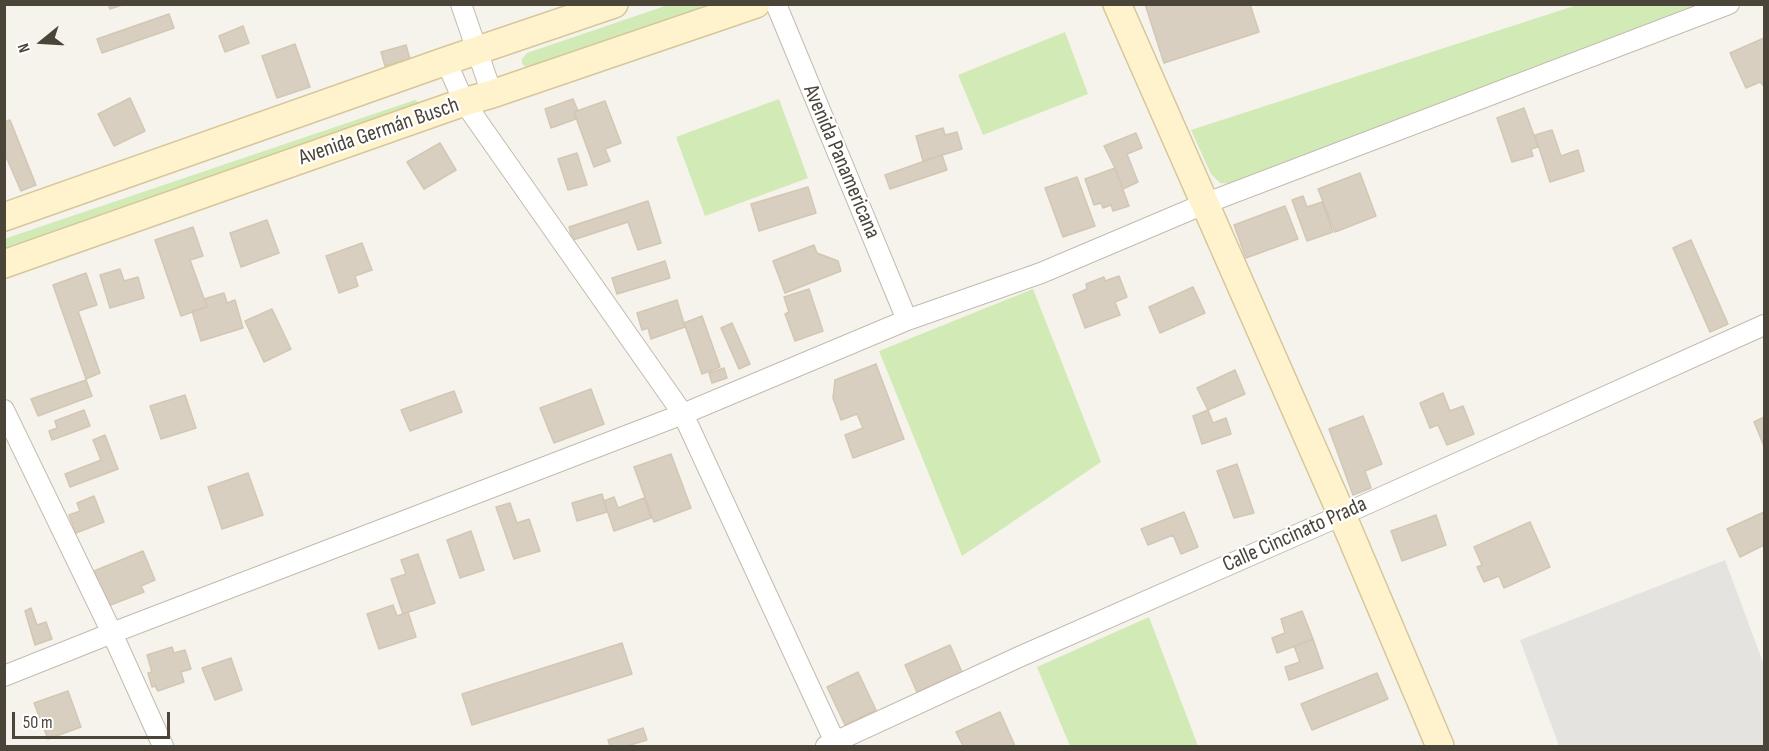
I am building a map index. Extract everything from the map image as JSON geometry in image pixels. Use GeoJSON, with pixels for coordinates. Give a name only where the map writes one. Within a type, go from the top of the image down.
{"type":"FeatureCollection","features":[{"type":"Feature","properties":{"kind":"main road","name":"Avenida Germán Busch"},"geometry":{"type":"LineString","coordinates":[[4,217],[614,4]]}},
{"type":"Feature","properties":{"kind":"main road","name":"Avenida Germán Busch"},"geometry":{"type":"LineString","coordinates":[[4,264],[464,102],[756,4]]}},
{"type":"Feature","properties":{"kind":"main road"},"geometry":{"type":"LineString","coordinates":[[1117,4],[1342,515],[1440,747]]}},
{"type":"Feature","properties":{"kind":"street"},"geometry":{"type":"LineString","coordinates":[[461,4],[492,94]]}},
{"type":"Feature","properties":{"kind":"street","name":"Avenida Panamericana"},"geometry":{"type":"LineString","coordinates":[[776,4],[907,320]]}},
{"type":"Feature","properties":{"kind":"street"},"geometry":{"type":"LineString","coordinates":[[4,676],[683,414],[907,320],[1041,273],[1204,204],[1729,4]]}},
{"type":"Feature","properties":{"kind":"street"},"geometry":{"type":"LineString","coordinates":[[446,61],[464,102],[683,414],[830,744]]}},
{"type":"Feature","properties":{"kind":"street","name":"Calle Cincinato Prada"},"geometry":{"type":"LineString","coordinates":[[830,744],[1764,325]]}},
{"type":"Feature","properties":{"kind":"street"},"geometry":{"type":"LineString","coordinates":[[4,410],[112,633],[163,747]]}},
{"type":"Feature","properties":{"kind":"green space"},"geometry":{"type":"Polygon","coordinates":[[[668,5],[701,5],[698,12],[528,69],[522,64],[522,59],[527,53],[668,5]]]}},
{"type":"Feature","properties":{"kind":"green space"},"geometry":{"type":"Polygon","coordinates":[[[1577,5],[1712,5],[1231,184],[1220,183],[1211,174],[1191,130],[1577,5]]]}},
{"type":"Feature","properties":{"kind":"green space"},"geometry":{"type":"Polygon","coordinates":[[[1065,32],[1088,94],[983,135],[958,75],[1065,32]]]}},
{"type":"Feature","properties":{"kind":"green space"},"geometry":{"type":"Polygon","coordinates":[[[779,99],[808,178],[705,216],[676,137],[779,99]]]}},
{"type":"Feature","properties":{"kind":"green space"},"geometry":{"type":"Polygon","coordinates":[[[415,100],[423,105],[5,258],[4,239],[415,100]]]}},
{"type":"Feature","properties":{"kind":"green space"},"geometry":{"type":"Polygon","coordinates":[[[1033,289],[1101,462],[962,556],[879,351],[1033,289]]]}},
{"type":"Feature","properties":{"kind":"green space"},"geometry":{"type":"Polygon","coordinates":[[[1149,617],[1198,746],[1070,746],[1037,667],[1149,617]]]}},
{"type":"Feature","properties":{"kind":"shaded area"},"geometry":{"type":"Polygon","coordinates":[[[1725,560],[1764,665],[1764,746],[1559,746],[1520,640],[1725,560]]]}},
{"type":"Feature","properties":{"kind":"building"},"geometry":{"type":"Polygon","coordinates":[[[108,4],[125,4],[110,9],[108,4]]]}},
{"type":"Feature","properties":{"kind":"building"},"geometry":{"type":"Polygon","coordinates":[[[1145,4],[1250,4],[1259,32],[1164,63],[1145,4]]]}},
{"type":"Feature","properties":{"kind":"building"},"geometry":{"type":"Polygon","coordinates":[[[169,14],[174,28],[102,53],[97,39],[169,14]]]}},
{"type":"Feature","properties":{"kind":"building"},"geometry":{"type":"Polygon","coordinates":[[[243,26],[249,43],[225,52],[219,36],[243,26]]]}},
{"type":"Feature","properties":{"kind":"building"},"geometry":{"type":"Polygon","coordinates":[[[1764,38],[1764,84],[1760,82],[1746,88],[1730,53],[1764,38]]]}},
{"type":"Feature","properties":{"kind":"building"},"geometry":{"type":"Polygon","coordinates":[[[295,44],[310,87],[277,98],[262,56],[295,44]]]}},
{"type":"Feature","properties":{"kind":"building"},"geometry":{"type":"Polygon","coordinates":[[[406,45],[410,59],[385,66],[381,52],[406,45]]]}},
{"type":"Feature","properties":{"kind":"building"},"geometry":{"type":"Polygon","coordinates":[[[130,98],[145,131],[114,146],[98,114],[130,98]]]}},
{"type":"Feature","properties":{"kind":"building"},"geometry":{"type":"Polygon","coordinates":[[[573,99],[578,111],[574,112],[576,119],[551,128],[545,109],[573,99]]]}},
{"type":"Feature","properties":{"kind":"building"},"geometry":{"type":"Polygon","coordinates":[[[605,101],[621,143],[605,149],[610,161],[594,167],[574,112],[605,101]]]}},
{"type":"Feature","properties":{"kind":"building"},"geometry":{"type":"Polygon","coordinates":[[[1524,108],[1538,147],[1531,149],[1533,156],[1512,162],[1497,118],[1524,108]]]}},
{"type":"Feature","properties":{"kind":"building"},"geometry":{"type":"Polygon","coordinates":[[[10,120],[36,185],[21,191],[4,152],[4,122],[10,120]]]}},
{"type":"Feature","properties":{"kind":"building"},"geometry":{"type":"Polygon","coordinates":[[[943,128],[945,135],[957,132],[962,149],[923,161],[916,136],[943,128]]]}},
{"type":"Feature","properties":{"kind":"building"},"geometry":{"type":"Polygon","coordinates":[[[1552,130],[1561,156],[1578,150],[1584,171],[1550,182],[1535,135],[1552,130]]]}},
{"type":"Feature","properties":{"kind":"building"},"geometry":{"type":"Polygon","coordinates":[[[1136,133],[1142,148],[1127,154],[1138,182],[1123,189],[1104,146],[1136,133]]]}},
{"type":"Feature","properties":{"kind":"building"},"geometry":{"type":"Polygon","coordinates":[[[440,143],[456,170],[424,189],[407,162],[440,143]]]}},
{"type":"Feature","properties":{"kind":"building"},"geometry":{"type":"Polygon","coordinates":[[[577,153],[587,185],[568,190],[558,159],[577,153]]]}},
{"type":"Feature","properties":{"kind":"building"},"geometry":{"type":"Polygon","coordinates":[[[942,155],[947,170],[890,189],[885,175],[942,155]]]}},
{"type":"Feature","properties":{"kind":"building"},"geometry":{"type":"Polygon","coordinates":[[[1115,168],[1129,206],[1113,211],[1111,205],[1103,208],[1101,203],[1094,205],[1085,179],[1115,168]]]}},
{"type":"Feature","properties":{"kind":"building"},"geometry":{"type":"Polygon","coordinates":[[[1360,173],[1376,216],[1335,232],[1318,189],[1360,173]]]}},
{"type":"Feature","properties":{"kind":"building"},"geometry":{"type":"Polygon","coordinates":[[[1077,177],[1095,226],[1063,237],[1045,188],[1077,177]]]}},
{"type":"Feature","properties":{"kind":"building"},"geometry":{"type":"Polygon","coordinates":[[[808,187],[816,213],[759,231],[751,204],[808,187]]]}},
{"type":"Feature","properties":{"kind":"building"},"geometry":{"type":"Polygon","coordinates":[[[1303,196],[1307,207],[1322,202],[1333,232],[1307,241],[1292,200],[1303,196]]]}},
{"type":"Feature","properties":{"kind":"building"},"geometry":{"type":"Polygon","coordinates":[[[648,201],[661,243],[638,250],[628,222],[573,240],[569,227],[648,201]]]}},
{"type":"Feature","properties":{"kind":"building"},"geometry":{"type":"Polygon","coordinates":[[[1285,206],[1298,239],[1246,258],[1234,225],[1285,206]]]}},
{"type":"Feature","properties":{"kind":"building"},"geometry":{"type":"Polygon","coordinates":[[[267,220],[279,253],[241,267],[230,233],[267,220]]]}},
{"type":"Feature","properties":{"kind":"building"},"geometry":{"type":"Polygon","coordinates":[[[193,227],[203,256],[190,260],[207,307],[181,316],[155,240],[193,227]]]}},
{"type":"Feature","properties":{"kind":"building"},"geometry":{"type":"Polygon","coordinates":[[[1691,240],[1728,324],[1710,332],[1673,248],[1691,240]]]}},
{"type":"Feature","properties":{"kind":"building"},"geometry":{"type":"Polygon","coordinates":[[[362,243],[372,270],[355,276],[358,286],[339,293],[326,256],[362,243]]]}},
{"type":"Feature","properties":{"kind":"building"},"geometry":{"type":"Polygon","coordinates":[[[814,245],[817,253],[838,261],[841,271],[785,293],[773,261],[814,245]]]}},
{"type":"Feature","properties":{"kind":"building"},"geometry":{"type":"Polygon","coordinates":[[[665,261],[670,278],[617,294],[612,278],[665,261]]]}},
{"type":"Feature","properties":{"kind":"building"},"geometry":{"type":"Polygon","coordinates":[[[120,269],[124,281],[138,277],[144,298],[110,308],[100,275],[120,269]]]}},
{"type":"Feature","properties":{"kind":"building"},"geometry":{"type":"Polygon","coordinates":[[[86,273],[97,305],[78,311],[100,373],[86,379],[53,285],[86,273]]]}},
{"type":"Feature","properties":{"kind":"building"},"geometry":{"type":"Polygon","coordinates":[[[1119,276],[1127,297],[1115,302],[1120,315],[1085,328],[1073,295],[1087,289],[1086,284],[1104,277],[1105,281],[1119,276]]]}},
{"type":"Feature","properties":{"kind":"building"},"geometry":{"type":"Polygon","coordinates":[[[1193,287],[1205,313],[1160,333],[1149,307],[1193,287]]]}},
{"type":"Feature","properties":{"kind":"building"},"geometry":{"type":"Polygon","coordinates":[[[809,289],[823,331],[795,341],[785,314],[789,312],[784,297],[809,289]]]}},
{"type":"Feature","properties":{"kind":"building"},"geometry":{"type":"Polygon","coordinates":[[[224,293],[227,303],[235,300],[243,328],[201,341],[192,311],[207,307],[204,299],[224,293]]]}},
{"type":"Feature","properties":{"kind":"building"},"geometry":{"type":"Polygon","coordinates":[[[677,300],[685,327],[651,339],[648,328],[642,330],[637,313],[677,300]]]}},
{"type":"Feature","properties":{"kind":"building"},"geometry":{"type":"Polygon","coordinates":[[[272,309],[291,349],[264,362],[245,321],[272,309]]]}},
{"type":"Feature","properties":{"kind":"building"},"geometry":{"type":"Polygon","coordinates":[[[702,316],[720,367],[702,374],[684,323],[702,316]]]}},
{"type":"Feature","properties":{"kind":"building"},"geometry":{"type":"Polygon","coordinates":[[[732,323],[750,364],[739,369],[721,328],[732,323]]]}},
{"type":"Feature","properties":{"kind":"building"},"geometry":{"type":"Polygon","coordinates":[[[876,364],[904,439],[853,458],[845,435],[863,428],[857,414],[841,420],[833,398],[835,380],[876,364]]]}},
{"type":"Feature","properties":{"kind":"building"},"geometry":{"type":"Polygon","coordinates":[[[724,368],[727,378],[712,383],[709,373],[724,368]]]}},
{"type":"Feature","properties":{"kind":"building"},"geometry":{"type":"Polygon","coordinates":[[[1235,370],[1245,394],[1208,410],[1197,388],[1235,370]]]}},
{"type":"Feature","properties":{"kind":"building"},"geometry":{"type":"Polygon","coordinates":[[[86,380],[92,396],[38,416],[31,399],[86,380]]]}},
{"type":"Feature","properties":{"kind":"building"},"geometry":{"type":"Polygon","coordinates":[[[591,389],[604,424],[554,443],[540,408],[591,389]]]}},
{"type":"Feature","properties":{"kind":"building"},"geometry":{"type":"Polygon","coordinates":[[[454,391],[462,412],[410,431],[401,410],[454,391]]]}},
{"type":"Feature","properties":{"kind":"building"},"geometry":{"type":"Polygon","coordinates":[[[1443,393],[1450,411],[1463,406],[1474,434],[1447,445],[1438,425],[1430,428],[1420,403],[1443,393]]]}},
{"type":"Feature","properties":{"kind":"building"},"geometry":{"type":"Polygon","coordinates":[[[185,395],[196,428],[161,439],[150,406],[185,395]]]}},
{"type":"Feature","properties":{"kind":"building"},"geometry":{"type":"Polygon","coordinates":[[[84,410],[90,426],[52,440],[49,431],[57,428],[55,421],[84,410]]]}},
{"type":"Feature","properties":{"kind":"building"},"geometry":{"type":"Polygon","coordinates":[[[1208,410],[1213,423],[1226,418],[1231,434],[1202,444],[1193,416],[1208,410]]]}},
{"type":"Feature","properties":{"kind":"building"},"geometry":{"type":"Polygon","coordinates":[[[1363,416],[1382,464],[1365,471],[1371,488],[1353,495],[1329,429],[1363,416]]]}},
{"type":"Feature","properties":{"kind":"building"},"geometry":{"type":"Polygon","coordinates":[[[1764,417],[1764,446],[1754,422],[1764,417]]]}},
{"type":"Feature","properties":{"kind":"building"},"geometry":{"type":"Polygon","coordinates":[[[105,435],[118,469],[70,487],[65,474],[101,460],[93,440],[105,435]]]}},
{"type":"Feature","properties":{"kind":"building"},"geometry":{"type":"Polygon","coordinates":[[[671,454],[691,508],[654,522],[634,467],[671,454]]]}},
{"type":"Feature","properties":{"kind":"building"},"geometry":{"type":"Polygon","coordinates":[[[1237,464],[1254,513],[1234,518],[1217,471],[1237,464]]]}},
{"type":"Feature","properties":{"kind":"building"},"geometry":{"type":"Polygon","coordinates":[[[248,473],[263,515],[222,529],[208,487],[248,473]]]}},
{"type":"Feature","properties":{"kind":"building"},"geometry":{"type":"Polygon","coordinates":[[[602,494],[607,512],[577,521],[572,503],[602,494]]]}},
{"type":"Feature","properties":{"kind":"building"},"geometry":{"type":"Polygon","coordinates":[[[94,496],[104,522],[76,533],[69,515],[80,511],[77,503],[94,496]]]}},
{"type":"Feature","properties":{"kind":"building"},"geometry":{"type":"Polygon","coordinates":[[[614,497],[618,508],[644,498],[651,518],[614,531],[604,501],[614,497]]]}},
{"type":"Feature","properties":{"kind":"building"},"geometry":{"type":"Polygon","coordinates":[[[510,503],[517,523],[529,519],[540,551],[514,559],[496,507],[510,503]]]}},
{"type":"Feature","properties":{"kind":"building"},"geometry":{"type":"Polygon","coordinates":[[[1184,512],[1198,547],[1181,554],[1173,535],[1148,545],[1141,529],[1184,512]]]}},
{"type":"Feature","properties":{"kind":"building"},"geometry":{"type":"Polygon","coordinates":[[[1764,512],[1764,545],[1740,557],[1727,529],[1764,512]]]}},
{"type":"Feature","properties":{"kind":"building"},"geometry":{"type":"Polygon","coordinates":[[[1436,515],[1446,545],[1402,561],[1391,531],[1436,515]]]}},
{"type":"Feature","properties":{"kind":"building"},"geometry":{"type":"Polygon","coordinates":[[[1530,522],[1550,567],[1504,588],[1499,576],[1484,582],[1477,567],[1482,565],[1474,547],[1530,522]]]}},
{"type":"Feature","properties":{"kind":"building"},"geometry":{"type":"Polygon","coordinates":[[[471,531],[484,570],[460,578],[447,540],[471,531]]]}},
{"type":"Feature","properties":{"kind":"building"},"geometry":{"type":"Polygon","coordinates":[[[143,551],[155,580],[141,586],[144,592],[108,606],[94,571],[143,551]]]}},
{"type":"Feature","properties":{"kind":"building"},"geometry":{"type":"Polygon","coordinates":[[[418,554],[435,603],[403,614],[391,579],[406,574],[401,560],[418,554]]]}},
{"type":"Feature","properties":{"kind":"building"},"geometry":{"type":"Polygon","coordinates":[[[393,605],[397,616],[408,612],[416,637],[379,649],[367,614],[393,605]]]}},
{"type":"Feature","properties":{"kind":"building"},"geometry":{"type":"Polygon","coordinates":[[[31,608],[37,625],[46,622],[52,639],[35,645],[25,611],[31,608]]]}},
{"type":"Feature","properties":{"kind":"building"},"geometry":{"type":"Polygon","coordinates":[[[1302,611],[1313,639],[1277,653],[1272,638],[1285,633],[1281,619],[1302,611]]]}},
{"type":"Feature","properties":{"kind":"building"},"geometry":{"type":"Polygon","coordinates":[[[1313,639],[1323,668],[1289,680],[1285,667],[1300,662],[1294,646],[1313,639]]]}},
{"type":"Feature","properties":{"kind":"building"},"geometry":{"type":"Polygon","coordinates":[[[622,643],[632,674],[472,725],[462,694],[622,643]]]}},
{"type":"Feature","properties":{"kind":"building"},"geometry":{"type":"Polygon","coordinates":[[[950,645],[962,672],[917,692],[905,665],[950,645]]]}},
{"type":"Feature","properties":{"kind":"building"},"geometry":{"type":"Polygon","coordinates":[[[172,647],[174,653],[185,650],[191,669],[181,672],[184,682],[158,691],[155,686],[152,687],[148,673],[152,672],[147,655],[172,647]]]}},
{"type":"Feature","properties":{"kind":"building"},"geometry":{"type":"Polygon","coordinates":[[[231,658],[242,690],[215,700],[202,668],[231,658]]]}},
{"type":"Feature","properties":{"kind":"building"},"geometry":{"type":"Polygon","coordinates":[[[858,672],[876,710],[845,725],[827,687],[858,672]]]}},
{"type":"Feature","properties":{"kind":"building"},"geometry":{"type":"Polygon","coordinates":[[[1377,673],[1388,699],[1312,730],[1301,704],[1377,673]]]}},
{"type":"Feature","properties":{"kind":"building"},"geometry":{"type":"Polygon","coordinates":[[[68,691],[81,727],[48,739],[34,703],[68,691]]]}},
{"type":"Feature","properties":{"kind":"building"},"geometry":{"type":"Polygon","coordinates":[[[1000,712],[1015,746],[963,746],[956,732],[1000,712]]]}},
{"type":"Feature","properties":{"kind":"building"},"geometry":{"type":"Polygon","coordinates":[[[643,728],[647,740],[627,746],[610,746],[608,740],[643,728]]]}}]}
